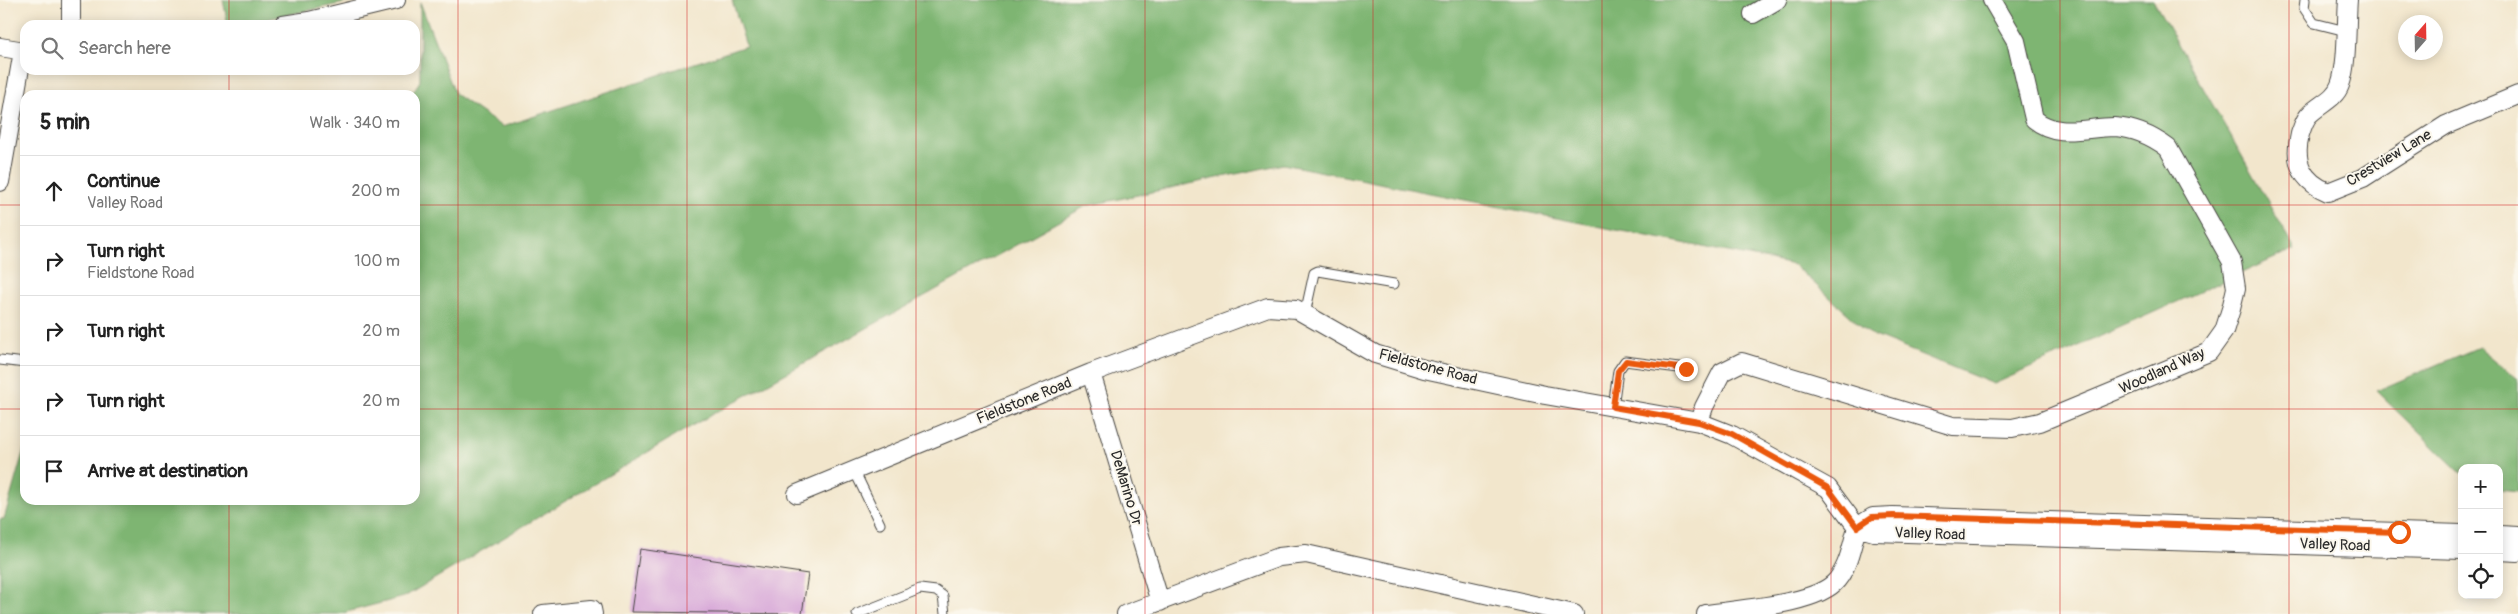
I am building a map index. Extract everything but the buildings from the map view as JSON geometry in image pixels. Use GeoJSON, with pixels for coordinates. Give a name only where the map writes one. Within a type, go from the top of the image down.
{"type":"FeatureCollection","features":[{"type":"Feature","properties":{"kind":"street"},"geometry":{"type":"LineString","coordinates":[[71,0],[71,20]]}},
{"type":"Feature","properties":{"kind":"street"},"geometry":{"type":"LineString","coordinates":[[312,20],[396,0]]}},
{"type":"Feature","properties":{"kind":"street"},"geometry":{"type":"LineString","coordinates":[[1753,14],[1777,0]]}},
{"type":"Feature","properties":{"kind":"street","name":"Woodland Way"},"geometry":{"type":"LineString","coordinates":[[1699,422],[1704,407],[1722,372],[1742,362],[1953,426],[2012,428],[2040,422],[2186,364],[2209,352],[2224,331],[2236,288],[2232,262],[2168,148],[2153,136],[2128,129],[2113,127],[2068,132],[2044,126],[2034,119],[2016,41],[1992,0]]}},
{"type":"Feature","properties":{"kind":"street","name":"Crestview Lane"},"geometry":{"type":"LineString","coordinates":[[2348,0],[2340,86],[2327,102],[2309,114],[2301,130],[2296,151],[2302,170],[2314,186],[2328,192],[2363,178],[2446,125],[2518,95]]}},
{"type":"Feature","properties":{"kind":"street"},"geometry":{"type":"LineString","coordinates":[[0,47],[20,50]]}},
{"type":"Feature","properties":{"kind":"street"},"geometry":{"type":"LineString","coordinates":[[0,182],[20,73]]}},
{"type":"Feature","properties":{"kind":"street","name":"Fieldstone Road"},"geometry":{"type":"LineString","coordinates":[[796,494],[1091,374],[1268,307],[1296,309],[1375,354],[1424,369],[1613,407],[1699,422],[1732,434],[1828,488],[1857,527]]}},
{"type":"Feature","properties":{"kind":"street","name":"DeMarino Dr"},"geometry":{"type":"LineString","coordinates":[[1091,374],[1160,602]]}},
{"type":"Feature","properties":{"kind":"street","name":"Valley Road"},"geometry":{"type":"LineString","coordinates":[[1857,527],[1872,517],[1893,516],[2458,534]]}},
{"type":"Feature","properties":{"kind":"street"},"geometry":{"type":"LineString","coordinates":[[1706,614],[1804,599],[1826,590],[1836,581],[1845,566],[1857,527]]}},
{"type":"Feature","properties":{"kind":"street","name":"Valley Road"},"geometry":{"type":"LineString","coordinates":[[1857,527],[1874,532],[2458,550]]}},
{"type":"Feature","properties":{"kind":"street"},"geometry":{"type":"LineString","coordinates":[[2503,535],[2518,536]]}},
{"type":"Feature","properties":{"kind":"street"},"geometry":{"type":"LineString","coordinates":[[2503,551],[2518,552]]}},
{"type":"Feature","properties":{"kind":"street"},"geometry":{"type":"LineString","coordinates":[[1126,614],[1279,557],[1306,554],[1574,614]]}},
{"type":"Feature","properties":{"kind":"street"},"geometry":{"type":"LineString","coordinates":[[543,614],[592,609],[593,614]]}},
{"type":"Feature","properties":{"kind":"lane"},"geometry":{"type":"LineString","coordinates":[[2305,0],[2304,8],[2314,23],[2346,31]]}},
{"type":"Feature","properties":{"kind":"lane"},"geometry":{"type":"LineString","coordinates":[[1305,314],[1314,273],[1318,271],[1394,284]]}},
{"type":"Feature","properties":{"kind":"lane"},"geometry":{"type":"LineString","coordinates":[[0,360],[20,362]]}},
{"type":"Feature","properties":{"kind":"lane"},"geometry":{"type":"LineString","coordinates":[[1613,407],[1618,371],[1626,361],[1686,369]]}},
{"type":"Feature","properties":{"kind":"lane"},"geometry":{"type":"LineString","coordinates":[[854,470],[880,524]]}},
{"type":"Feature","properties":{"kind":"lane"},"geometry":{"type":"LineString","coordinates":[[857,614],[920,590],[936,591],[943,596],[944,614]]}},
{"type":"Feature","properties":{"kind":"green space"},"geometry":{"type":"Polygon","coordinates":[[[223,0],[358,0],[263,20],[227,20],[223,0]]]}},
{"type":"Feature","properties":{"kind":"green space"},"geometry":{"type":"Polygon","coordinates":[[[732,0],[2153,0],[2295,249],[1994,384],[1870,334],[1794,265],[1283,164],[1086,206],[695,424],[404,597],[339,614],[0,614],[0,519],[4,519],[20,463],[20,505],[420,505],[420,90],[414,90],[420,81],[420,2],[455,94],[502,127],[746,46],[732,0]]]}},
{"type":"Feature","properties":{"kind":"green space"},"geometry":{"type":"Polygon","coordinates":[[[2479,347],[2518,379],[2518,492],[2503,490],[2503,464],[2458,464],[2458,470],[2376,391],[2479,347]]]}},
{"type":"Feature","properties":{"kind":"route"},"geometry":{"type":"LineString","coordinates":[[1686,369],[1626,361],[1618,371],[1613,407],[1699,422],[1732,434],[1828,488],[1842,504],[1857,527],[1872,517],[1893,516],[2399,532]]}}]}
